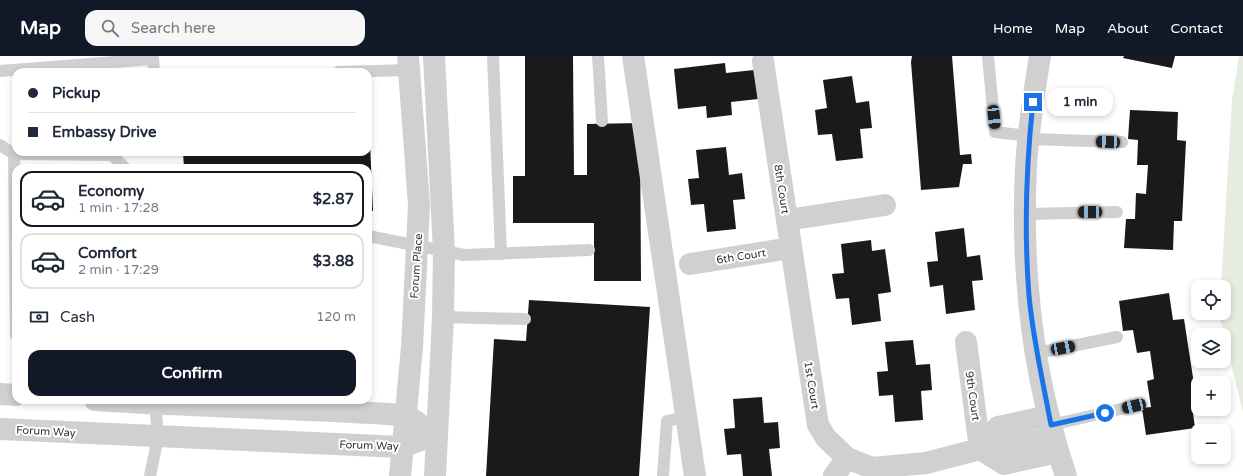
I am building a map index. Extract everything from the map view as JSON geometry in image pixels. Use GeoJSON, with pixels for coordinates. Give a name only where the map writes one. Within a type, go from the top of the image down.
{"type":"FeatureCollection","features":[{"type":"Feature","properties":{"kind":"street"},"geometry":{"type":"LineString","coordinates":[[434,56],[444,251],[443,317],[435,476]]}},
{"type":"Feature","properties":{"kind":"street"},"geometry":{"type":"LineString","coordinates":[[633,56],[695,476]]}},
{"type":"Feature","properties":{"kind":"street"},"geometry":{"type":"LineString","coordinates":[[1040,56],[1029,138],[1026,214],[1029,297],[1037,353],[1053,433],[1066,476]]}},
{"type":"Feature","properties":{"kind":"street","name":"8th Court"},"geometry":{"type":"LineString","coordinates":[[762,61],[787,220],[885,205]]}},
{"type":"Feature","properties":{"kind":"street","name":"Forum Place"},"geometry":{"type":"LineString","coordinates":[[400,476],[412,347],[419,205],[409,63]]}},
{"type":"Feature","properties":{"kind":"street","name":"1st Court"},"geometry":{"type":"LineString","coordinates":[[787,220],[818,425],[826,438],[847,458],[872,468],[928,469],[980,449],[1003,447],[1053,433]]}},
{"type":"Feature","properties":{"kind":"street","name":"6th Court"},"geometry":{"type":"LineString","coordinates":[[690,264],[791,248]]}},
{"type":"Feature","properties":{"kind":"street","name":"9th Court"},"geometry":{"type":"LineString","coordinates":[[966,342],[980,449]]}},
{"type":"Feature","properties":{"kind":"street"},"geometry":{"type":"LineString","coordinates":[[0,394],[12,395]]}},
{"type":"Feature","properties":{"kind":"street"},"geometry":{"type":"LineString","coordinates":[[232,404],[405,415],[437,434]]}},
{"type":"Feature","properties":{"kind":"street","name":"Forum Way"},"geometry":{"type":"LineString","coordinates":[[0,429],[402,447],[437,434]]}},
{"type":"Feature","properties":{"kind":"street"},"geometry":{"type":"LineString","coordinates":[[834,476],[847,458]]}},
{"type":"Feature","properties":{"kind":"lane"},"geometry":{"type":"LineString","coordinates":[[493,56],[501,254]]}},
{"type":"Feature","properties":{"kind":"lane"},"geometry":{"type":"LineString","coordinates":[[598,56],[602,121]]}},
{"type":"Feature","properties":{"kind":"lane"},"geometry":{"type":"LineString","coordinates":[[988,56],[995,132],[1029,138],[1122,142]]}},
{"type":"Feature","properties":{"kind":"lane"},"geometry":{"type":"LineString","coordinates":[[33,68],[153,57],[154,68]]}},
{"type":"Feature","properties":{"kind":"lane"},"geometry":{"type":"LineString","coordinates":[[370,68],[409,63]]}},
{"type":"Feature","properties":{"kind":"lane"},"geometry":{"type":"LineString","coordinates":[[0,71],[12,70]]}},
{"type":"Feature","properties":{"kind":"lane"},"geometry":{"type":"LineString","coordinates":[[0,145],[12,153]]}},
{"type":"Feature","properties":{"kind":"lane"},"geometry":{"type":"LineString","coordinates":[[113,156],[121,164]]}},
{"type":"Feature","properties":{"kind":"lane"},"geometry":{"type":"LineString","coordinates":[[1026,214],[1117,212]]}},
{"type":"Feature","properties":{"kind":"lane"},"geometry":{"type":"LineString","coordinates":[[372,237],[464,255],[589,250]]}},
{"type":"Feature","properties":{"kind":"lane"},"geometry":{"type":"LineString","coordinates":[[443,317],[525,319]]}},
{"type":"Feature","properties":{"kind":"lane"},"geometry":{"type":"LineString","coordinates":[[1037,353],[1117,337]]}},
{"type":"Feature","properties":{"kind":"lane"},"geometry":{"type":"LineString","coordinates":[[150,476],[158,437],[155,404]]}},
{"type":"Feature","properties":{"kind":"lane"},"geometry":{"type":"LineString","coordinates":[[1053,433],[1134,406]]}},
{"type":"Feature","properties":{"kind":"lane"},"geometry":{"type":"LineString","coordinates":[[662,476],[667,421],[686,417]]}},
{"type":"Feature","properties":{"kind":"shaded area"},"geometry":{"type":"Polygon","coordinates":[[[1239,56],[1243,56],[1243,413],[1231,363],[1231,328],[1223,328],[1221,320],[1231,320],[1231,280],[1221,280],[1232,100],[1239,56]]]}},
{"type":"Feature","properties":{"kind":"building"},"geometry":{"type":"Polygon","coordinates":[[[525,56],[573,56],[574,175],[587,175],[587,124],[640,123],[641,281],[594,281],[594,223],[513,223],[513,176],[525,176],[525,56]]]}},
{"type":"Feature","properties":{"kind":"building"},"geometry":{"type":"Polygon","coordinates":[[[912,56],[952,56],[960,155],[971,154],[972,164],[963,164],[959,187],[921,190],[911,62],[912,56]]]}},
{"type":"Feature","properties":{"kind":"building"},"geometry":{"type":"Polygon","coordinates":[[[1124,56],[1175,56],[1172,68],[1123,58],[1124,56]]]}},
{"type":"Feature","properties":{"kind":"building"},"geometry":{"type":"Polygon","coordinates":[[[725,63],[726,73],[754,70],[758,99],[731,102],[732,115],[707,118],[706,106],[678,109],[674,69],[725,63]]]}},
{"type":"Feature","properties":{"kind":"building"},"geometry":{"type":"Polygon","coordinates":[[[852,76],[856,103],[869,101],[872,128],[860,129],[863,158],[836,161],[832,134],[818,135],[815,110],[827,108],[823,80],[852,76]]]}},
{"type":"Feature","properties":{"kind":"building"},"geometry":{"type":"Polygon","coordinates":[[[1130,110],[1178,112],[1177,140],[1186,141],[1182,221],[1174,221],[1173,250],[1124,248],[1126,219],[1135,219],[1136,193],[1146,194],[1148,165],[1137,165],[1138,140],[1128,139],[1130,110]]]}},
{"type":"Feature","properties":{"kind":"building"},"geometry":{"type":"Polygon","coordinates":[[[726,147],[729,175],[742,173],[745,199],[733,200],[736,229],[707,232],[704,204],[691,205],[688,179],[699,178],[696,150],[726,147]]]}},
{"type":"Feature","properties":{"kind":"building"},"geometry":{"type":"Polygon","coordinates":[[[183,156],[371,156],[371,164],[184,164],[183,156]]]}},
{"type":"Feature","properties":{"kind":"building"},"geometry":{"type":"Polygon","coordinates":[[[372,188],[373,211],[372,211],[372,188]]]}},
{"type":"Feature","properties":{"kind":"building"},"geometry":{"type":"Polygon","coordinates":[[[964,228],[967,257],[980,255],[983,280],[972,281],[975,310],[946,314],[943,285],[930,287],[927,262],[938,261],[935,232],[964,228]]]}},
{"type":"Feature","properties":{"kind":"building"},"geometry":{"type":"Polygon","coordinates":[[[871,240],[872,251],[885,249],[891,292],[878,294],[881,321],[852,325],[849,298],[836,299],[832,274],[844,273],[841,244],[871,240]]]}},
{"type":"Feature","properties":{"kind":"building"},"geometry":{"type":"Polygon","coordinates":[[[1169,293],[1173,320],[1184,319],[1193,376],[1191,376],[1191,416],[1193,416],[1194,424],[1191,424],[1191,429],[1146,435],[1142,408],[1151,407],[1147,381],[1154,379],[1150,351],[1137,353],[1133,330],[1123,331],[1119,301],[1169,293]]]}},
{"type":"Feature","properties":{"kind":"building"},"geometry":{"type":"Polygon","coordinates":[[[529,300],[650,307],[639,476],[486,476],[494,339],[526,341],[529,300]]]}},
{"type":"Feature","properties":{"kind":"building"},"geometry":{"type":"Polygon","coordinates":[[[913,340],[916,365],[930,364],[932,390],[921,391],[923,420],[895,422],[893,395],[879,396],[877,372],[888,371],[885,342],[913,340]]]}},
{"type":"Feature","properties":{"kind":"building"},"geometry":{"type":"Polygon","coordinates":[[[762,397],[764,423],[778,422],[780,448],[769,449],[772,476],[743,476],[741,454],[727,455],[724,429],[735,428],[733,399],[762,397]]]}},
{"type":"Feature","properties":{"kind":"route"},"geometry":{"type":"LineString","coordinates":[[1033,102],[1026,167],[1026,245],[1029,297],[1038,362],[1051,425],[1105,413]]}}]}
